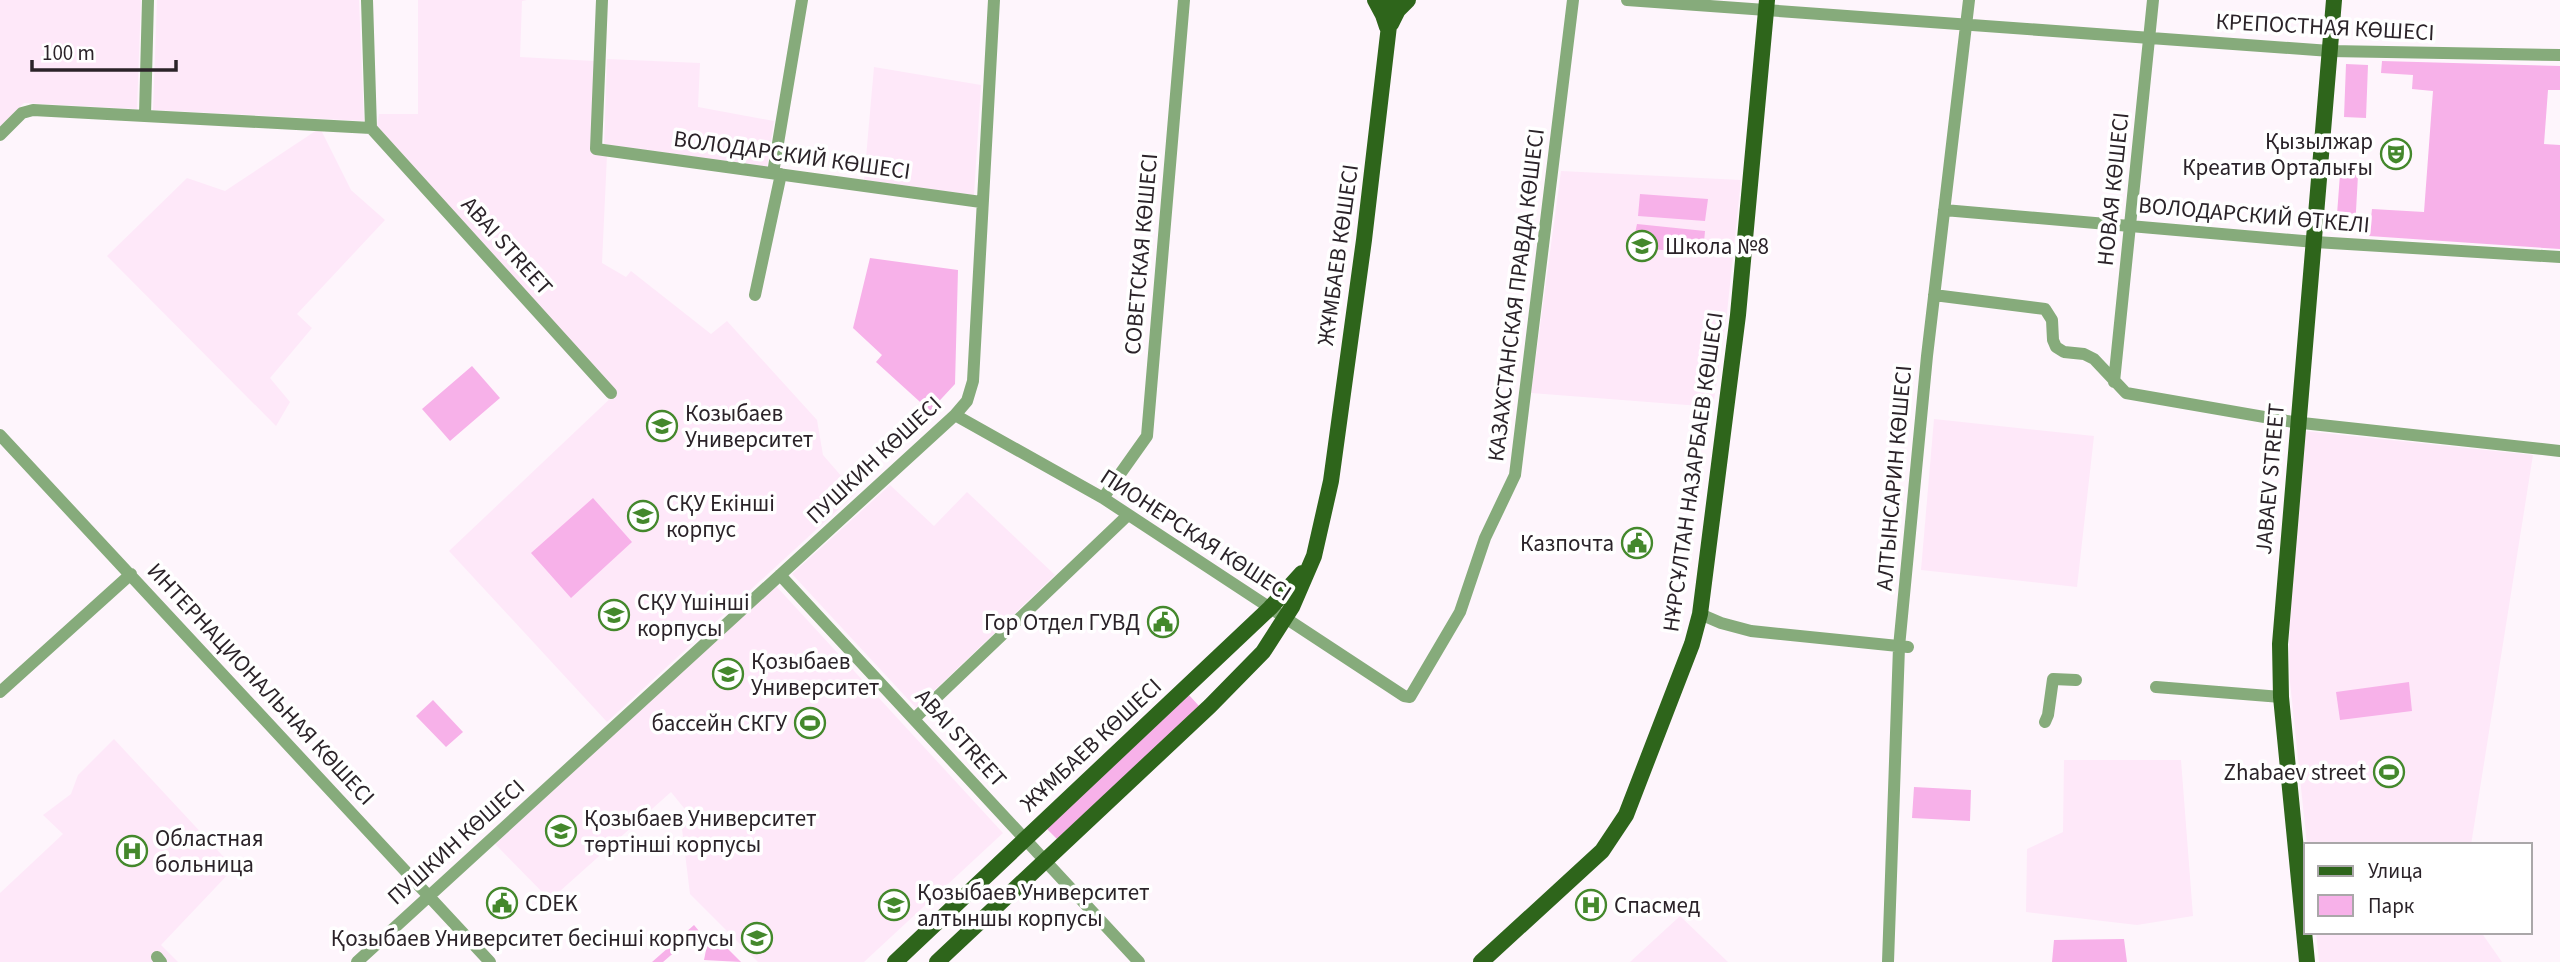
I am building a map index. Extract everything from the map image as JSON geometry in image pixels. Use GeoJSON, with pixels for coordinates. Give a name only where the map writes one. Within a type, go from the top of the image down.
{"type":"FeatureCollection","features":[{"type":"Feature","properties":{"kind":"main road"},"geometry":{"type":"LineString","coordinates":[[1375,0],[1388,33]]}},
{"type":"Feature","properties":{"kind":"main road","name":"ЖҰМБАЕВ КӨШЕСІ"},"geometry":{"type":"LineString","coordinates":[[937,962],[1263,652],[1286,618],[1314,556],[1331,481],[1367,216],[1392,0]]}},
{"type":"Feature","properties":{"kind":"main road"},"geometry":{"type":"LineString","coordinates":[[1388,33],[1398,10],[1408,0]]}},
{"type":"Feature","properties":{"kind":"main road","name":"JABAEV STREET"},"geometry":{"type":"LineString","coordinates":[[2306,962],[2281,697],[2283,600],[2334,0]]}},
{"type":"Feature","properties":{"kind":"main road","name":"НҰРСҰЛТАН НАЗАРБАЕВ КӨШЕСІ"},"geometry":{"type":"LineString","coordinates":[[1481,962],[1602,851],[1616,833],[1626,815],[1688,656],[1700,614],[1738,315],[1767,5]]}},
{"type":"Feature","properties":{"kind":"main road","name":"ЖҰМБАЕВ КӨШЕСІ"},"geometry":{"type":"LineString","coordinates":[[895,962],[1270,608],[1298,579],[1314,556]]}},
{"type":"Feature","properties":{"kind":"street"},"geometry":{"type":"LineString","coordinates":[[145,115],[148,0]]}},
{"type":"Feature","properties":{"kind":"street"},"geometry":{"type":"LineString","coordinates":[[0,135],[27,111],[371,128],[367,0]]}},
{"type":"Feature","properties":{"kind":"street","name":"ВОЛОДАРСКИЙ КӨШЕСІ"},"geometry":{"type":"LineString","coordinates":[[601,0],[596,149],[981,202]]}},
{"type":"Feature","properties":{"kind":"street"},"geometry":{"type":"LineString","coordinates":[[755,295],[777,173],[802,0]]}},
{"type":"Feature","properties":{"kind":"street","name":"ПУШКИН КӨШЕСІ"},"geometry":{"type":"LineString","coordinates":[[357,962],[955,415],[967,401],[973,381],[994,0]]}},
{"type":"Feature","properties":{"kind":"street","name":"СОВЕТСКАЯ КӨШЕСІ"},"geometry":{"type":"LineString","coordinates":[[1102,498],[1147,436],[1184,0]]}},
{"type":"Feature","properties":{"kind":"street","name":"КАЗАХСТАНСКАЯ ПРАВДА КӨШЕСІ"},"geometry":{"type":"LineString","coordinates":[[1410,697],[1460,612],[1485,538],[1512,486],[1517,468],[1573,0]]}},
{"type":"Feature","properties":{"kind":"street","name":"КРЕПОСТНАЯ КӨШЕСІ"},"geometry":{"type":"LineString","coordinates":[[1627,0],[1767,5],[1967,25],[2330,51],[2560,55]]}},
{"type":"Feature","properties":{"kind":"street","name":"АЛТЫНСАРИН КӨШЕСІ"},"geometry":{"type":"LineString","coordinates":[[1888,962],[1904,647],[1934,295],[1969,0]]}},
{"type":"Feature","properties":{"kind":"street","name":"НОВАЯ КӨШЕСІ"},"geometry":{"type":"LineString","coordinates":[[2114,382],[2153,0]]}},
{"type":"Feature","properties":{"kind":"street","name":"ABAI STREET"},"geometry":{"type":"LineString","coordinates":[[371,128],[611,393]]}},
{"type":"Feature","properties":{"kind":"street","name":"ВОЛОДАРСКИЙ ӨТКЕЛІ"},"geometry":{"type":"LineString","coordinates":[[1944,210],[2315,242],[2560,257]]}},
{"type":"Feature","properties":{"kind":"street"},"geometry":{"type":"LineString","coordinates":[[1934,295],[2045,309],[2052,320],[2056,347],[2064,352],[2084,354],[2094,359],[2126,393],[2298,423],[2560,451]]}},
{"type":"Feature","properties":{"kind":"street","name":"ПИОНЕРСКАЯ КӨШЕСІ"},"geometry":{"type":"LineString","coordinates":[[955,415],[1102,498],[1404,696],[1410,697]]}},
{"type":"Feature","properties":{"kind":"street","name":"ИНТЕРНАЦИОНАЛЬНАЯ КӨШЕСІ"},"geometry":{"type":"LineString","coordinates":[[0,435],[490,962]]}},
{"type":"Feature","properties":{"kind":"street"},"geometry":{"type":"LineString","coordinates":[[915,718],[1128,515]]}},
{"type":"Feature","properties":{"kind":"street"},"geometry":{"type":"LineString","coordinates":[[0,692],[131,574]]}},
{"type":"Feature","properties":{"kind":"street","name":"ABAI STREET"},"geometry":{"type":"LineString","coordinates":[[780,575],[1139,962]]}},
{"type":"Feature","properties":{"kind":"street"},"geometry":{"type":"LineString","coordinates":[[1700,614],[1751,632],[1904,647]]}},
{"type":"Feature","properties":{"kind":"street"},"geometry":{"type":"LineString","coordinates":[[2045,722],[2053,679],[2076,680]]}},
{"type":"Feature","properties":{"kind":"street"},"geometry":{"type":"LineString","coordinates":[[2156,687],[2281,697]]}},
{"type":"Feature","properties":{"kind":"shaded area"},"geometry":{"type":"Polygon","coordinates":[[[0,0],[141,0],[137,109],[24,103],[0,127],[0,0]]]}},
{"type":"Feature","properties":{"kind":"shaded area"},"geometry":{"type":"Polygon","coordinates":[[[157,0],[359,0],[364,121],[153,110],[157,0]]]}},
{"type":"Feature","properties":{"kind":"shaded area"},"geometry":{"type":"Polygon","coordinates":[[[418,0],[527,0],[522,1],[520,57],[594,61],[591,153],[607,155],[602,263],[626,277],[631,271],[711,334],[727,321],[817,420],[823,455],[856,493],[607,722],[449,551],[616,393],[377,126],[379,114],[418,114],[418,0]]]}},
{"type":"Feature","properties":{"kind":"shaded area"},"geometry":{"type":"Polygon","coordinates":[[[607,59],[700,63],[698,107],[774,121],[767,167],[604,144],[607,59]]]}},
{"type":"Feature","properties":{"kind":"shaded area"},"geometry":{"type":"Polygon","coordinates":[[[874,67],[981,85],[974,195],[864,180],[874,67]]]}},
{"type":"Feature","properties":{"kind":"shaded area"},"geometry":{"type":"Polygon","coordinates":[[[320,128],[351,190],[385,220],[297,314],[312,328],[270,378],[290,402],[276,426],[107,256],[187,178],[225,191],[320,128]]]}},
{"type":"Feature","properties":{"kind":"shaded area","name":"Школа №8"},"geometry":{"type":"Polygon","coordinates":[[[1561,171],[1741,180],[1727,313],[1713,407],[1531,393],[1561,171]]]}},
{"type":"Feature","properties":{"kind":"shaded area"},"geometry":{"type":"Polygon","coordinates":[[[1934,419],[2094,436],[2077,587],[1921,570],[1934,419]]]}},
{"type":"Feature","properties":{"kind":"shaded area"},"geometry":{"type":"Polygon","coordinates":[[[2305,431],[2533,455],[2471,843],[2307,843],[2290,682],[2292,583],[2305,431]]]}},
{"type":"Feature","properties":{"kind":"shaded area"},"geometry":{"type":"Polygon","coordinates":[[[890,485],[934,526],[967,492],[1055,575],[916,708],[792,574],[890,485]]]}},
{"type":"Feature","properties":{"kind":"shaded area"},"geometry":{"type":"Polygon","coordinates":[[[776,586],[1003,833],[864,962],[758,962],[690,894],[682,829],[692,818],[671,792],[550,900],[495,844],[776,586]]]}},
{"type":"Feature","properties":{"kind":"shaded area","name":"Областная больница"},"geometry":{"type":"Polygon","coordinates":[[[114,739],[234,868],[161,945],[178,962],[0,962],[0,893],[63,834],[43,815],[71,794],[78,775],[114,739]]]}},
{"type":"Feature","properties":{"kind":"shaded area"},"geometry":{"type":"Polygon","coordinates":[[[2064,760],[2181,760],[2193,916],[2137,925],[2026,912],[2027,849],[2063,832],[2064,760]]]}},
{"type":"Feature","properties":{"kind":"shaded area"},"geometry":{"type":"Polygon","coordinates":[[[1680,916],[1728,962],[1630,962],[1680,916]]]}},
{"type":"Feature","properties":{"kind":"shaded area"},"geometry":{"type":"Polygon","coordinates":[[[2316,934],[2482,934],[2502,962],[2319,962],[2316,934]]]}},
{"type":"Feature","properties":{"kind":"green space"},"geometry":{"type":"Polygon","coordinates":[[[2382,61],[2560,66],[2560,90],[2548,90],[2544,144],[2560,145],[2560,249],[2369,236],[2372,209],[2424,212],[2433,91],[2412,89],[2413,75],[2381,73],[2382,61]]]}},
{"type":"Feature","properties":{"kind":"green space"},"geometry":{"type":"Polygon","coordinates":[[[2346,64],[2368,65],[2366,118],[2344,117],[2346,64]]]}},
{"type":"Feature","properties":{"kind":"green space"},"geometry":{"type":"Polygon","coordinates":[[[2340,174],[2358,175],[2355,229],[2336,228],[2340,174]]]}},
{"type":"Feature","properties":{"kind":"green space"},"geometry":{"type":"Polygon","coordinates":[[[1640,194],[1708,199],[1705,221],[1638,216],[1640,194]]]}},
{"type":"Feature","properties":{"kind":"green space"},"geometry":{"type":"Polygon","coordinates":[[[1637,224],[1705,231],[1703,254],[1632,247],[1637,224]]]}},
{"type":"Feature","properties":{"kind":"green space"},"geometry":{"type":"Polygon","coordinates":[[[870,258],[958,270],[955,384],[930,411],[876,362],[882,355],[853,328],[870,258]]]}},
{"type":"Feature","properties":{"kind":"green space"},"geometry":{"type":"Polygon","coordinates":[[[472,366],[500,398],[450,441],[422,409],[472,366]]]}},
{"type":"Feature","properties":{"kind":"green space"},"geometry":{"type":"Polygon","coordinates":[[[593,498],[632,542],[571,598],[531,553],[593,498]]]}},
{"type":"Feature","properties":{"kind":"green space"},"geometry":{"type":"Polygon","coordinates":[[[2409,682],[2412,711],[2340,720],[2336,692],[2409,682]]]}},
{"type":"Feature","properties":{"kind":"green space"},"geometry":{"type":"Polygon","coordinates":[[[1189,695],[1199,706],[1057,839],[1047,829],[1189,695]]]}},
{"type":"Feature","properties":{"kind":"green space"},"geometry":{"type":"Polygon","coordinates":[[[433,700],[463,732],[446,747],[416,716],[433,700]]]}},
{"type":"Feature","properties":{"kind":"green space"},"geometry":{"type":"Polygon","coordinates":[[[1914,787],[1971,790],[1970,821],[1912,818],[1914,787]]]}},
{"type":"Feature","properties":{"kind":"green space"},"geometry":{"type":"Polygon","coordinates":[[[694,925],[699,931],[663,962],[652,962],[694,925]]]}},
{"type":"Feature","properties":{"kind":"green space"},"geometry":{"type":"Polygon","coordinates":[[[2124,939],[2127,962],[2052,962],[2054,940],[2124,939]]]}},
{"type":"Feature","properties":{"kind":"green space"},"geometry":{"type":"Polygon","coordinates":[[[708,940],[719,940],[741,962],[704,960],[708,940]]]}},
{"type":"Feature","properties":{"kind":"place","name":"Қызылжар Креатив Орталығы"},"geometry":{"type":"Point","coordinates":[2396,154]}},
{"type":"Feature","properties":{"kind":"place","name":"Школа №8"},"geometry":{"type":"Point","coordinates":[1642,246]}},
{"type":"Feature","properties":{"kind":"place","name":"Козыбаев Университет"},"geometry":{"type":"Point","coordinates":[662,426]}},
{"type":"Feature","properties":{"kind":"place","name":"СҚУ Екінші корпус"},"geometry":{"type":"Point","coordinates":[643,516]}},
{"type":"Feature","properties":{"kind":"place","name":"Казпочта"},"geometry":{"type":"Point","coordinates":[1637,543]}},
{"type":"Feature","properties":{"kind":"place","name":"СҚУ Үшінші корпусы"},"geometry":{"type":"Point","coordinates":[614,615]}},
{"type":"Feature","properties":{"kind":"place","name":"Гор Отдел ГУВД"},"geometry":{"type":"Point","coordinates":[1163,622]}},
{"type":"Feature","properties":{"kind":"place","name":"Қозыбаев Университет"},"geometry":{"type":"Point","coordinates":[728,674]}},
{"type":"Feature","properties":{"kind":"place","name":"бассейн СКГУ"},"geometry":{"type":"Point","coordinates":[810,723]}},
{"type":"Feature","properties":{"kind":"place","name":"Zhabaev street"},"geometry":{"type":"Point","coordinates":[2389,772]}},
{"type":"Feature","properties":{"kind":"place","name":"Қозыбаев Университет төртінші корпусы"},"geometry":{"type":"Point","coordinates":[561,831]}},
{"type":"Feature","properties":{"kind":"place","name":"Областная больница"},"geometry":{"type":"Point","coordinates":[132,851]}},
{"type":"Feature","properties":{"kind":"place","name":"CDEK"},"geometry":{"type":"Point","coordinates":[502,903]}},
{"type":"Feature","properties":{"kind":"place","name":"Қозыбаев Университет алтыншы корпусы"},"geometry":{"type":"Point","coordinates":[894,905]}},
{"type":"Feature","properties":{"kind":"place","name":"Спасмед"},"geometry":{"type":"Point","coordinates":[1591,905]}},
{"type":"Feature","properties":{"kind":"place","name":"Қозыбаев Университет бесінші корпусы"},"geometry":{"type":"Point","coordinates":[757,938]}}]}
